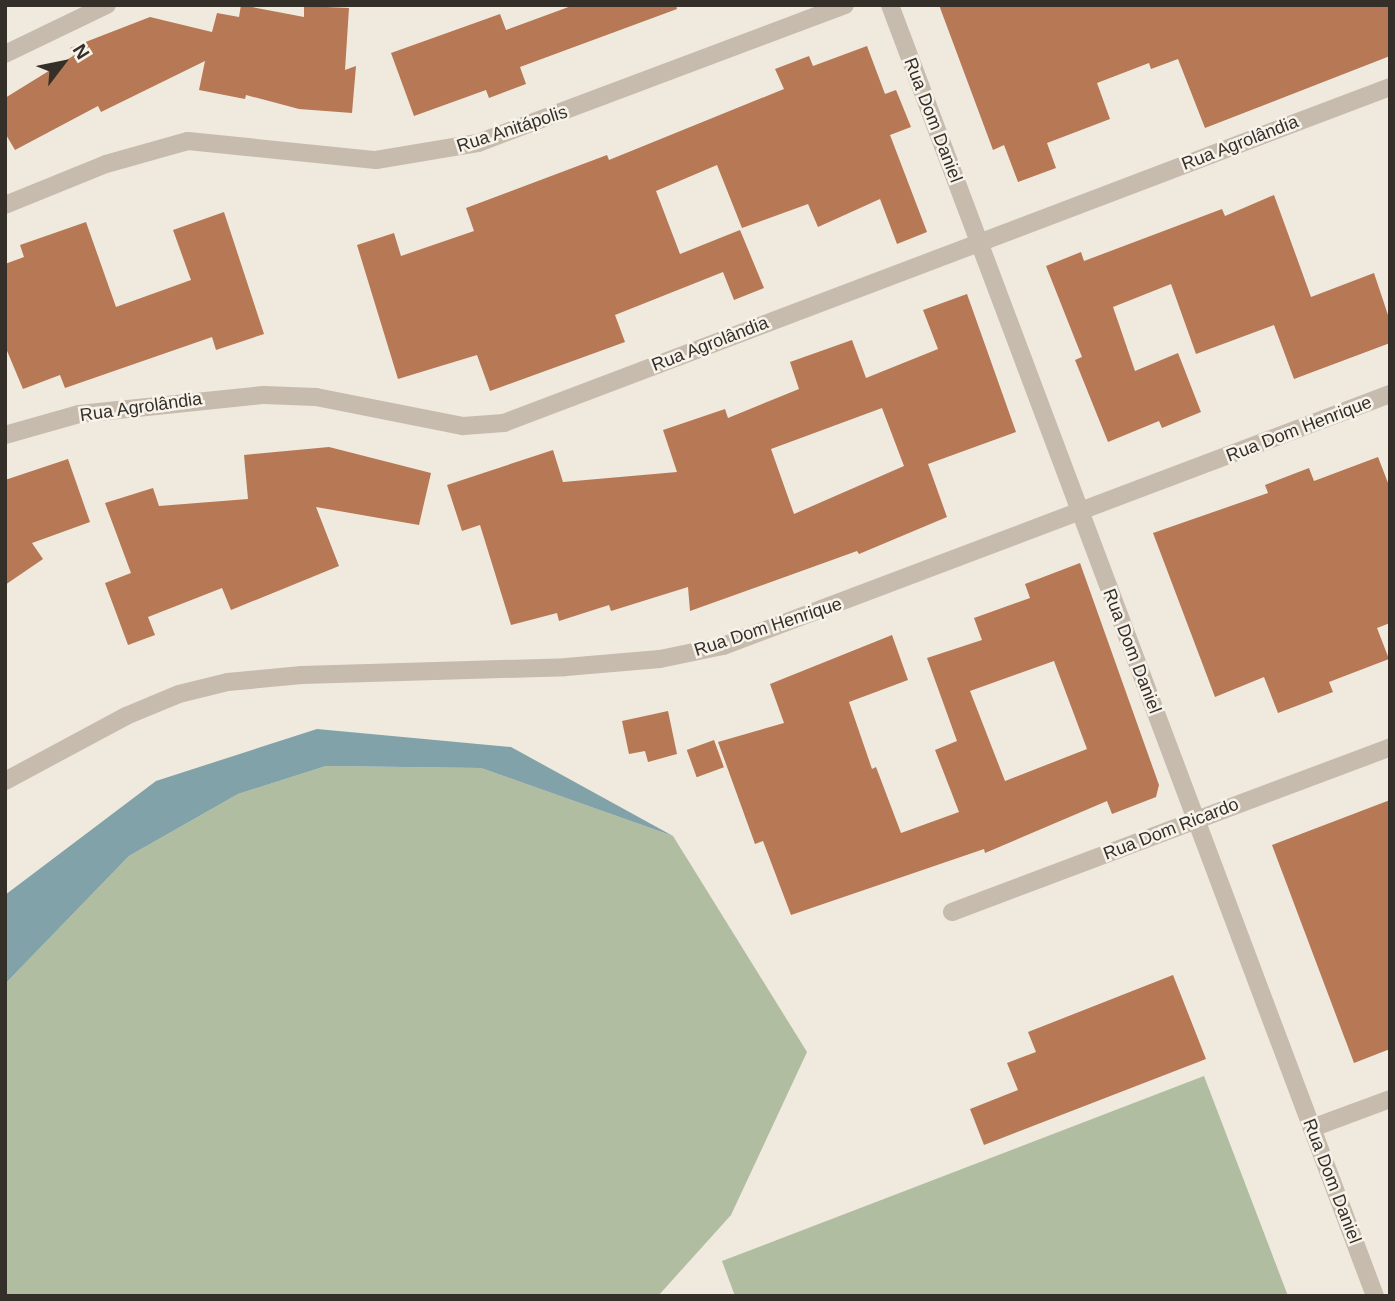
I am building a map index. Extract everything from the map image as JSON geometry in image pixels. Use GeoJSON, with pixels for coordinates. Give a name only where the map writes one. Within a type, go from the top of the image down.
{"type":"FeatureCollection","features":[{"type":"Feature","properties":{"kind":"street"},"geometry":{"type":"LineString","coordinates":[[5,54],[107,5]]}},
{"type":"Feature","properties":{"kind":"street","name":"Rua Anitápolis"},"geometry":{"type":"LineString","coordinates":[[5,205],[118,160],[188,141],[376,160],[478,144],[845,5]]}},
{"type":"Feature","properties":{"kind":"street","name":"Rua Dom Daniel"},"geometry":{"type":"LineString","coordinates":[[890,5],[1375,1296]]}},
{"type":"Feature","properties":{"kind":"street","name":"Rua Agrolândia"},"geometry":{"type":"LineString","coordinates":[[5,435],[79,414],[264,395],[316,397],[463,426],[503,423],[1390,87]]}},
{"type":"Feature","properties":{"kind":"street","name":"Rua Dom Henrique"},"geometry":{"type":"LineString","coordinates":[[5,781],[126,716],[179,694],[228,682],[302,675],[566,667],[660,659],[723,646],[1390,394]]}},
{"type":"Feature","properties":{"kind":"street","name":"Rua Dom Ricardo"},"geometry":{"type":"LineString","coordinates":[[952,912],[1390,747]]}},
{"type":"Feature","properties":{"kind":"street"},"geometry":{"type":"LineString","coordinates":[[1312,1128],[1390,1099]]}},
{"type":"Feature","properties":{"kind":"green space"},"geometry":{"type":"Polygon","coordinates":[[[326,766],[481,768],[673,836],[807,1052],[731,1215],[658,1296],[5,1296],[5,984],[129,856],[238,794],[326,766]]]}},
{"type":"Feature","properties":{"kind":"green space"},"geometry":{"type":"Polygon","coordinates":[[[1204,1076],[1288,1296],[735,1296],[722,1261],[1204,1076]]]}},
{"type":"Feature","properties":{"kind":"water"},"geometry":{"type":"Polygon","coordinates":[[[317,729],[511,747],[673,836],[481,768],[326,766],[238,794],[129,856],[5,984],[5,895],[156,781],[317,729]]]}},
{"type":"Feature","properties":{"kind":"building"},"geometry":{"type":"Polygon","coordinates":[[[241,5],[304,17],[304,6],[349,8],[345,70],[356,66],[352,113],[299,109],[246,95],[245,99],[199,90],[205,61],[101,112],[98,106],[15,150],[5,133],[5,98],[73,56],[70,48],[150,17],[212,32],[217,13],[239,17],[241,5]]]}},
{"type":"Feature","properties":{"kind":"building"},"geometry":{"type":"Polygon","coordinates":[[[574,5],[676,5],[677,9],[520,67],[526,84],[489,98],[486,90],[414,116],[391,53],[500,14],[506,30],[574,5]]]}},
{"type":"Feature","properties":{"kind":"building"},"geometry":{"type":"Polygon","coordinates":[[[939,5],[1390,5],[1390,56],[1205,128],[1178,59],[1151,69],[1149,63],[1097,83],[1110,119],[1047,143],[1056,168],[1018,182],[1004,145],[993,150],[939,5]]]}},
{"type":"Feature","properties":{"kind":"building"},"geometry":{"type":"Polygon","coordinates":[[[867,46],[885,94],[896,90],[911,127],[890,135],[927,232],[897,244],[880,199],[818,227],[808,204],[742,228],[717,165],[656,191],[680,254],[740,230],[764,288],[734,300],[723,272],[615,315],[625,342],[490,391],[477,355],[398,379],[357,245],[394,233],[401,256],[474,231],[466,208],[607,155],[609,160],[784,89],[775,69],[809,56],[813,66],[867,46]]]}},
{"type":"Feature","properties":{"kind":"building"},"geometry":{"type":"Polygon","coordinates":[[[1274,195],[1311,297],[1374,273],[1390,321],[1390,343],[1294,379],[1274,325],[1196,354],[1171,284],[1113,307],[1135,371],[1178,353],[1201,412],[1162,428],[1159,421],[1108,442],[1075,360],[1082,357],[1046,266],[1081,252],[1084,261],[1222,209],[1225,216],[1274,195]]]}},
{"type":"Feature","properties":{"kind":"building"},"geometry":{"type":"Polygon","coordinates":[[[224,212],[264,334],[216,350],[212,337],[65,388],[60,375],[23,389],[5,346],[5,264],[24,257],[20,245],[86,222],[116,307],[191,280],[173,230],[224,212]]]}},
{"type":"Feature","properties":{"kind":"building"},"geometry":{"type":"Polygon","coordinates":[[[967,294],[1016,432],[928,464],[947,517],[859,554],[857,551],[690,611],[688,587],[611,611],[609,605],[559,621],[557,613],[511,625],[480,525],[462,531],[447,485],[553,450],[563,482],[677,472],[663,430],[725,409],[728,418],[799,389],[790,362],[852,340],[866,378],[938,349],[923,310],[967,294]],[[882,408],[771,449],[794,514],[904,466],[882,408]]]}},
{"type":"Feature","properties":{"kind":"building"},"geometry":{"type":"Polygon","coordinates":[[[329,447],[431,473],[419,525],[316,507],[339,566],[231,610],[222,588],[148,617],[155,635],[128,645],[105,583],[131,573],[105,503],[153,488],[159,506],[248,499],[244,455],[329,447]]]}},
{"type":"Feature","properties":{"kind":"building"},"geometry":{"type":"Polygon","coordinates":[[[1378,457],[1390,488],[1390,623],[1377,628],[1389,659],[1329,682],[1333,692],[1278,713],[1264,677],[1215,697],[1153,533],[1268,493],[1265,485],[1309,468],[1314,481],[1378,457]]]}},
{"type":"Feature","properties":{"kind":"building"},"geometry":{"type":"Polygon","coordinates":[[[68,459],[90,522],[32,543],[43,559],[5,585],[5,480],[68,459]]]}},
{"type":"Feature","properties":{"kind":"building"},"geometry":{"type":"Polygon","coordinates":[[[1080,563],[1159,785],[1156,797],[1112,814],[1107,801],[985,853],[984,849],[791,915],[763,841],[755,844],[718,742],[784,723],[770,684],[892,635],[908,680],[849,702],[872,769],[876,767],[901,833],[959,812],[935,750],[957,741],[927,658],[982,640],[974,618],[1030,598],[1025,584],[1080,563]],[[1054,661],[970,691],[1005,781],[1087,749],[1054,661]]]}},
{"type":"Feature","properties":{"kind":"building"},"geometry":{"type":"Polygon","coordinates":[[[668,711],[677,754],[648,762],[645,751],[629,754],[622,721],[668,711]]]}},
{"type":"Feature","properties":{"kind":"building"},"geometry":{"type":"Polygon","coordinates":[[[714,740],[724,767],[697,777],[687,750],[714,740]]]}},
{"type":"Feature","properties":{"kind":"building"},"geometry":{"type":"Polygon","coordinates":[[[1390,800],[1390,1049],[1354,1063],[1272,845],[1390,800]]]}},
{"type":"Feature","properties":{"kind":"building"},"geometry":{"type":"Polygon","coordinates":[[[1173,975],[1206,1059],[984,1145],[970,1109],[1018,1090],[1007,1063],[1036,1052],[1028,1032],[1173,975]]]}}]}
